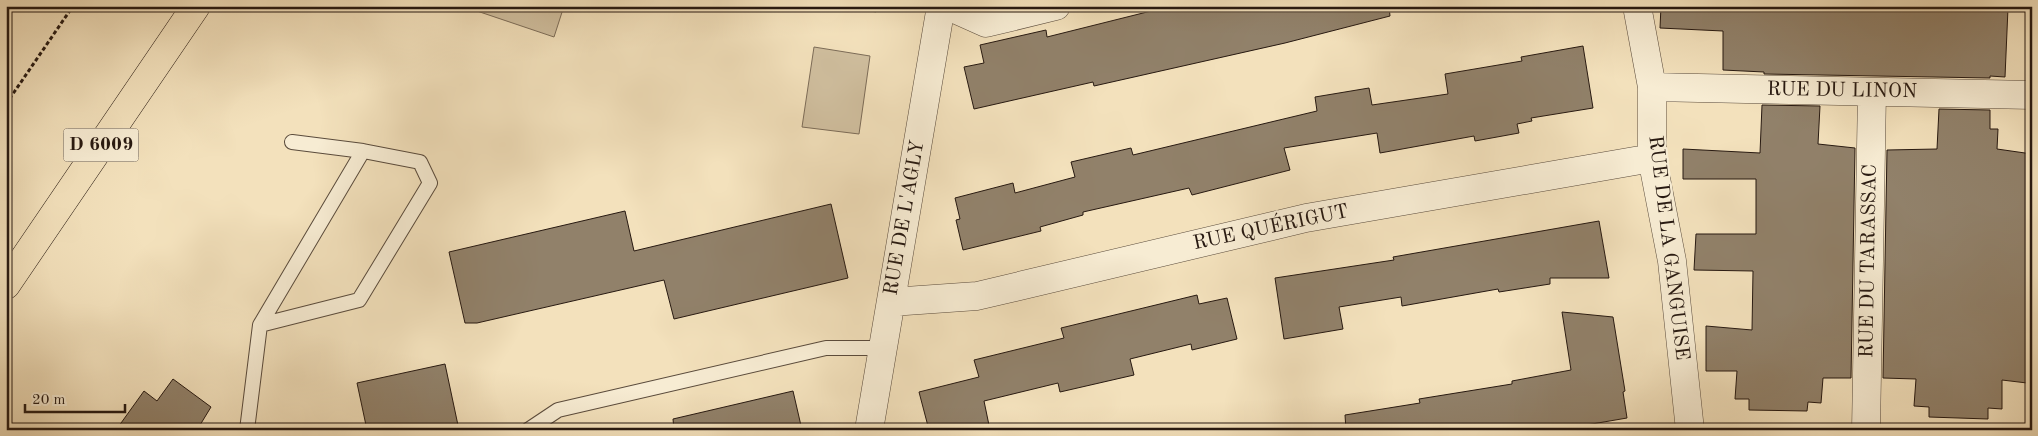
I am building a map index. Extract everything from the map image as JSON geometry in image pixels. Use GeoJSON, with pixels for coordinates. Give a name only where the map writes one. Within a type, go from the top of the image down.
{"type":"FeatureCollection","features":[{"type":"Feature","properties":{"kind":"main road","name":"D 6009"},"geometry":{"type":"LineString","coordinates":[[6,285],[196,6]]}},
{"type":"Feature","properties":{"kind":"street","name":"RUE DE L'AGLY"},"geometry":{"type":"LineString","coordinates":[[869,430],[941,6]]}},
{"type":"Feature","properties":{"kind":"street"},"geometry":{"type":"LineString","coordinates":[[948,6],[986,23],[1056,6]]}},
{"type":"Feature","properties":{"kind":"street","name":"RUE DE LA GANGUISE"},"geometry":{"type":"LineString","coordinates":[[1637,6],[1652,87],[1652,158],[1672,261],[1690,430]]}},
{"type":"Feature","properties":{"kind":"street","name":"RUE DU LINON"},"geometry":{"type":"LineString","coordinates":[[1652,87],[2032,95]]}},
{"type":"Feature","properties":{"kind":"street","name":"RUE DU TARASSAC"},"geometry":{"type":"LineString","coordinates":[[1866,430],[1872,92]]}},
{"type":"Feature","properties":{"kind":"street","name":"RUE QUÉRIGUT"},"geometry":{"type":"LineString","coordinates":[[891,302],[977,296],[1306,218],[1652,158]]}},
{"type":"Feature","properties":{"kind":"lane"},"geometry":{"type":"LineString","coordinates":[[260,325],[358,300],[430,183],[420,162],[363,150],[292,142]]}},
{"type":"Feature","properties":{"kind":"lane"},"geometry":{"type":"LineString","coordinates":[[247,430],[260,325],[363,150]]}},
{"type":"Feature","properties":{"kind":"lane"},"geometry":{"type":"LineString","coordinates":[[528,430],[558,410],[816,350],[826,348],[884,348]]}},
{"type":"Feature","properties":{"kind":"path"},"geometry":{"type":"LineString","coordinates":[[6,104],[73,6]]}},
{"type":"Feature","properties":{"kind":"shaded area"},"geometry":{"type":"Polygon","coordinates":[[[472,6],[564,6],[554,37],[471,9],[472,6]]]}},
{"type":"Feature","properties":{"kind":"shaded area"},"geometry":{"type":"Polygon","coordinates":[[[840,6],[876,6],[876,12],[840,6]]]}},
{"type":"Feature","properties":{"kind":"shaded area"},"geometry":{"type":"Polygon","coordinates":[[[814,47],[870,56],[859,134],[802,127],[814,47]]]}},
{"type":"Feature","properties":{"kind":"building"},"geometry":{"type":"Polygon","coordinates":[[[1171,6],[1389,6],[1390,16],[1285,43],[1094,86],[1093,82],[974,109],[964,67],[984,63],[980,45],[1046,30],[1047,37],[1171,6]]]}},
{"type":"Feature","properties":{"kind":"building"},"geometry":{"type":"Polygon","coordinates":[[[1661,6],[1992,6],[2008,8],[2005,77],[1764,74],[1764,72],[1723,70],[1723,31],[1660,28],[1661,6]]]}},
{"type":"Feature","properties":{"kind":"building"},"geometry":{"type":"Polygon","coordinates":[[[1583,46],[1593,108],[1531,118],[1532,121],[1517,124],[1519,133],[1475,141],[1474,136],[1380,153],[1377,133],[1284,148],[1290,170],[1192,195],[1189,188],[1083,212],[1083,215],[1040,227],[1041,231],[963,250],[956,220],[960,219],[955,198],[1013,183],[1015,193],[1075,177],[1071,162],[1131,148],[1133,155],[1317,111],[1315,97],[1369,88],[1372,105],[1448,94],[1445,74],[1522,61],[1521,57],[1583,46]]]}},
{"type":"Feature","properties":{"kind":"building"},"geometry":{"type":"Polygon","coordinates":[[[1762,105],[1820,106],[1818,144],[1855,148],[1851,378],[1823,378],[1821,403],[1808,402],[1807,411],[1749,410],[1749,399],[1735,399],[1737,371],[1706,371],[1706,326],[1752,330],[1753,271],[1694,270],[1696,234],[1756,234],[1756,179],[1683,179],[1683,149],[1760,153],[1762,105]]]}},
{"type":"Feature","properties":{"kind":"building"},"geometry":{"type":"Polygon","coordinates":[[[1939,109],[1990,110],[1990,129],[1998,129],[1997,149],[2032,154],[2032,329],[2027,383],[2002,380],[2002,409],[1988,408],[1988,419],[1929,417],[1929,407],[1914,406],[1916,379],[1883,378],[1887,150],[1937,149],[1939,109]]]}},
{"type":"Feature","properties":{"kind":"building"},"geometry":{"type":"Polygon","coordinates":[[[831,204],[848,278],[674,319],[664,280],[477,323],[465,323],[449,252],[625,211],[634,251],[831,204]]]}},
{"type":"Feature","properties":{"kind":"building"},"geometry":{"type":"Polygon","coordinates":[[[1599,221],[1609,278],[1550,278],[1550,284],[1499,292],[1498,289],[1402,306],[1401,297],[1339,307],[1343,329],[1284,339],[1275,278],[1394,260],[1393,257],[1599,221]]]}},
{"type":"Feature","properties":{"kind":"building"},"geometry":{"type":"Polygon","coordinates":[[[1197,295],[1199,304],[1227,298],[1237,339],[1192,350],[1191,344],[1130,359],[1134,375],[1060,392],[1058,383],[984,401],[990,430],[929,430],[919,392],[979,377],[974,360],[1064,338],[1061,328],[1197,295]]]}},
{"type":"Feature","properties":{"kind":"building"},"geometry":{"type":"Polygon","coordinates":[[[1562,312],[1613,317],[1625,391],[1623,392],[1627,418],[1557,430],[1346,430],[1345,415],[1420,403],[1419,399],[1512,384],[1512,381],[1571,370],[1562,312]]]}},
{"type":"Feature","properties":{"kind":"building"},"geometry":{"type":"Polygon","coordinates":[[[445,364],[459,430],[367,430],[357,383],[445,364]]]}},
{"type":"Feature","properties":{"kind":"building"},"geometry":{"type":"Polygon","coordinates":[[[173,379],[211,407],[197,430],[116,430],[144,391],[157,401],[173,379]]]}},
{"type":"Feature","properties":{"kind":"building"},"geometry":{"type":"Polygon","coordinates":[[[793,391],[802,430],[674,430],[673,419],[793,391]]]}}]}
